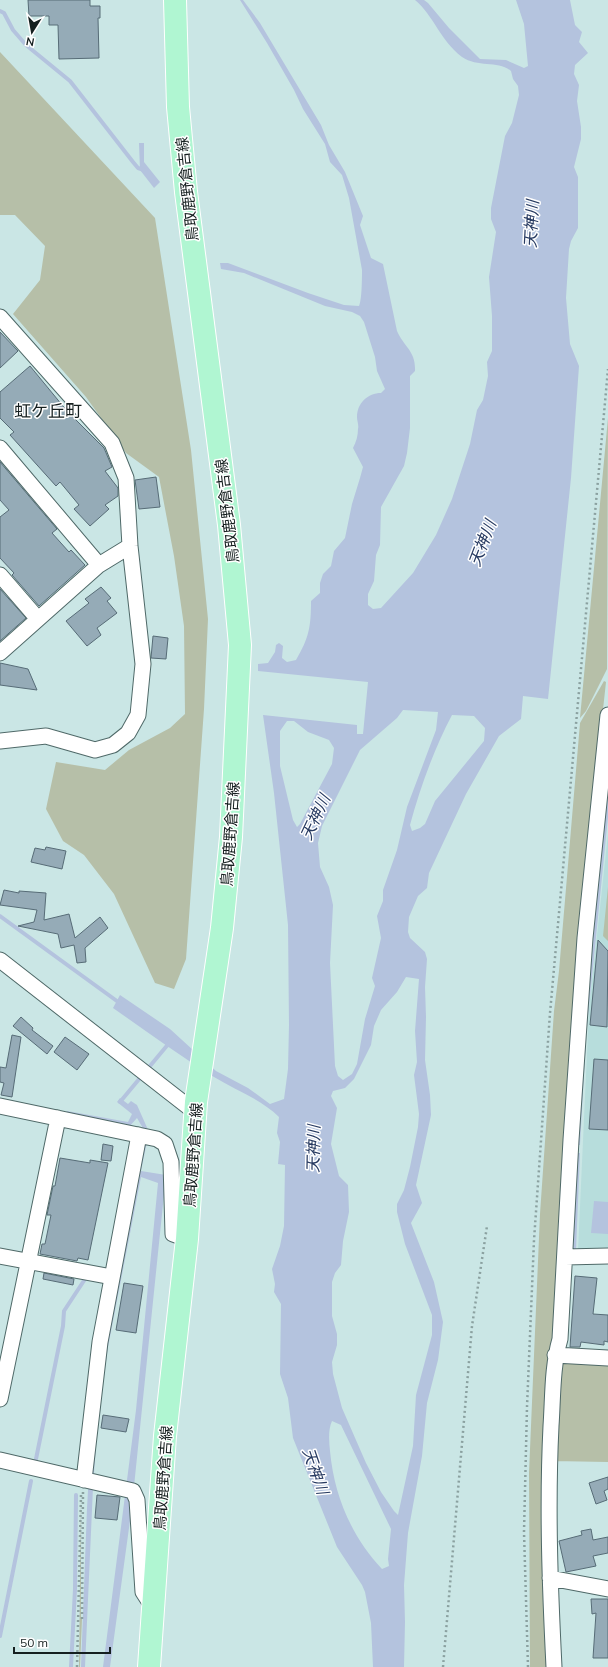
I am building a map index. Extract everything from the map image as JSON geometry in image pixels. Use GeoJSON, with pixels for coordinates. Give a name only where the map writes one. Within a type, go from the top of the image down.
{"type":"FeatureCollection","features":[{"type":"Feature","properties":{"kind":"main road","name":"鳥取鹿野倉吉線"},"geometry":{"type":"LineString","coordinates":[[149,1667],[165,1436],[187,1239],[196,1107],[203,1045],[222,928],[231,836],[240,645],[229,525],[186,192],[178,107],[175,0]]}},
{"type":"Feature","properties":{"kind":"street"},"geometry":{"type":"LineString","coordinates":[[0,317],[112,443],[126,478],[130,546],[143,664],[138,714],[128,733],[113,745],[95,750],[46,736],[0,741]]}},
{"type":"Feature","properties":{"kind":"street"},"geometry":{"type":"LineString","coordinates":[[0,448],[99,565]]}},
{"type":"Feature","properties":{"kind":"street"},"geometry":{"type":"LineString","coordinates":[[0,653],[99,565],[130,546]]}},
{"type":"Feature","properties":{"kind":"street"},"geometry":{"type":"LineString","coordinates":[[0,575],[38,619]]}},
{"type":"Feature","properties":{"kind":"street"},"geometry":{"type":"LineString","coordinates":[[554,1667],[550,1578],[550,1458],[555,1355],[560,1339],[570,1140],[585,938],[608,715]]}},
{"type":"Feature","properties":{"kind":"street"},"geometry":{"type":"LineString","coordinates":[[0,960],[196,1107]]}},
{"type":"Feature","properties":{"kind":"street"},"geometry":{"type":"LineString","coordinates":[[0,1106],[157,1139],[165,1144],[171,1162],[173,1234],[187,1239]]}},
{"type":"Feature","properties":{"kind":"street"},"geometry":{"type":"LineString","coordinates":[[0,1399],[27,1262],[58,1118]]}},
{"type":"Feature","properties":{"kind":"street"},"geometry":{"type":"LineString","coordinates":[[84,1480],[94,1385],[112,1277],[139,1135]]}},
{"type":"Feature","properties":{"kind":"street"},"geometry":{"type":"LineString","coordinates":[[0,1256],[112,1277]]}},
{"type":"Feature","properties":{"kind":"street"},"geometry":{"type":"LineString","coordinates":[[565,1257],[608,1256]]}},
{"type":"Feature","properties":{"kind":"street"},"geometry":{"type":"LineString","coordinates":[[555,1355],[608,1358]]}},
{"type":"Feature","properties":{"kind":"street"},"geometry":{"type":"LineString","coordinates":[[0,1460],[133,1491],[137,1500],[143,1592],[154,1609]]}},
{"type":"Feature","properties":{"kind":"street"},"geometry":{"type":"LineString","coordinates":[[550,1578],[608,1589]]}},
{"type":"Feature","properties":{"kind":"path"},"geometry":{"type":"LineString","coordinates":[[528,1667],[525,1516],[527,1407],[534,1240],[550,1013],[608,369]]}},
{"type":"Feature","properties":{"kind":"path"},"geometry":{"type":"LineString","coordinates":[[444,1667],[472,1326],[487,1226]]}},
{"type":"Feature","properties":{"kind":"path"},"geometry":{"type":"LineString","coordinates":[[82,1619],[84,1480]]}},
{"type":"Feature","properties":{"kind":"path"},"geometry":{"type":"LineString","coordinates":[[77,1667],[81,1496]]}},
{"type":"Feature","properties":{"kind":"shaded area"},"geometry":{"type":"Polygon","coordinates":[[[608,834],[608,1250],[578,1251],[589,1009],[608,834]]]}},
{"type":"Feature","properties":{"kind":"green space"},"geometry":{"type":"Polygon","coordinates":[[[0,52],[155,218],[191,450],[208,619],[204,709],[186,959],[174,989],[155,983],[114,894],[84,855],[63,841],[46,809],[56,762],[105,770],[129,750],[170,728],[185,714],[184,626],[174,556],[159,477],[126,453],[86,397],[13,314],[40,280],[45,246],[15,215],[0,215],[0,52]]]}},
{"type":"Feature","properties":{"kind":"green space"},"geometry":{"type":"Polygon","coordinates":[[[608,418],[607,669],[586,711],[580,718],[608,418]]]}},
{"type":"Feature","properties":{"kind":"green space"},"geometry":{"type":"Polygon","coordinates":[[[604,681],[606,682],[595,783],[565,1144],[550,1667],[530,1667],[529,1473],[540,1214],[554,1011],[559,971],[580,723],[604,681]]]}},
{"type":"Feature","properties":{"kind":"green space"},"geometry":{"type":"Polygon","coordinates":[[[608,887],[608,941],[603,936],[608,887]]]}},
{"type":"Feature","properties":{"kind":"green space"},"geometry":{"type":"Polygon","coordinates":[[[565,1360],[608,1363],[608,1462],[553,1461],[558,1365],[565,1360]]]}},
{"type":"Feature","properties":{"kind":"green space"},"geometry":{"type":"Polygon","coordinates":[[[81,1495],[82,1619],[79,1667],[81,1495]]]}},
{"type":"Feature","properties":{"kind":"water","name":"天神川"},"geometry":{"type":"Polygon","coordinates":[[[240,0],[243,0],[260,23],[321,125],[329,145],[345,172],[363,216],[360,225],[371,258],[383,264],[397,331],[412,354],[415,364],[415,371],[410,376],[410,428],[404,466],[381,507],[380,545],[376,555],[374,581],[368,594],[368,605],[373,609],[381,608],[413,573],[436,535],[452,499],[470,444],[477,410],[483,400],[488,376],[487,362],[492,351],[492,316],[489,277],[496,232],[491,219],[491,208],[505,136],[512,123],[519,95],[518,86],[513,79],[511,71],[500,66],[475,62],[462,57],[442,36],[422,6],[415,0],[424,0],[428,3],[449,28],[480,59],[506,60],[524,68],[528,66],[524,24],[516,0],[570,0],[575,25],[582,32],[579,42],[588,53],[575,65],[574,74],[579,85],[577,101],[581,127],[581,139],[574,167],[578,177],[578,228],[571,241],[569,249],[566,298],[570,344],[579,366],[571,478],[548,699],[523,696],[521,719],[499,736],[466,794],[429,873],[427,888],[418,896],[409,917],[408,932],[410,938],[425,952],[427,959],[425,987],[425,1060],[431,1115],[416,1185],[422,1203],[411,1223],[434,1282],[443,1322],[438,1360],[427,1403],[422,1456],[408,1533],[404,1585],[404,1667],[373,1667],[371,1623],[365,1592],[337,1547],[293,1438],[288,1398],[280,1374],[281,1304],[274,1292],[275,1284],[272,1269],[280,1246],[284,1226],[285,1165],[278,1164],[280,1142],[277,1133],[279,1117],[256,1100],[201,1069],[113,1008],[120,995],[170,1029],[216,1071],[248,1088],[270,1104],[284,1099],[288,1069],[288,925],[274,793],[263,715],[357,725],[357,734],[363,734],[368,682],[258,671],[258,664],[268,663],[275,652],[276,645],[279,643],[283,646],[282,658],[287,662],[296,660],[304,645],[310,625],[311,601],[320,593],[320,583],[323,574],[331,566],[334,551],[345,538],[352,504],[363,467],[353,448],[358,434],[357,412],[364,400],[376,393],[381,393],[385,389],[377,371],[375,357],[364,322],[360,316],[352,312],[325,306],[244,273],[221,269],[220,263],[228,263],[344,305],[359,306],[360,303],[362,270],[349,198],[342,175],[330,162],[325,144],[303,109],[267,43],[240,0]],[[403,710],[397,718],[360,750],[322,826],[318,843],[320,867],[329,887],[333,905],[330,963],[335,1066],[338,1076],[343,1080],[352,1074],[357,1064],[365,1019],[375,986],[372,978],[381,938],[377,916],[383,901],[383,890],[397,850],[407,807],[436,730],[438,712],[403,710]],[[452,715],[433,755],[418,797],[410,825],[412,831],[425,824],[435,801],[484,741],[485,728],[474,716],[452,715]],[[287,721],[280,731],[280,766],[293,820],[297,827],[332,764],[334,748],[329,740],[308,732],[294,721],[287,721]],[[406,977],[397,992],[381,1010],[374,1026],[371,1045],[354,1079],[345,1088],[333,1091],[331,1096],[337,1108],[331,1144],[339,1176],[348,1185],[349,1212],[343,1241],[341,1265],[335,1273],[332,1282],[332,1316],[337,1334],[337,1345],[332,1362],[333,1374],[342,1408],[366,1463],[381,1492],[398,1515],[413,1446],[416,1395],[432,1335],[432,1315],[405,1244],[397,1212],[397,1204],[404,1190],[418,1127],[419,1114],[414,1075],[417,1062],[415,1031],[419,979],[406,977]],[[332,1421],[329,1443],[332,1467],[340,1499],[361,1543],[382,1569],[389,1566],[388,1559],[391,1529],[341,1425],[332,1421]]]}},
{"type":"Feature","properties":{"kind":"water"},"geometry":{"type":"Polygon","coordinates":[[[139,143],[144,143],[144,162],[160,182],[154,188],[140,170],[139,143]]]}},
{"type":"Feature","properties":{"kind":"water"},"geometry":{"type":"Polygon","coordinates":[[[608,769],[608,817],[587,1027],[583,1027],[608,769]]]}},
{"type":"Feature","properties":{"kind":"water"},"geometry":{"type":"Polygon","coordinates":[[[586,1039],[580,1145],[576,1145],[583,1040],[586,1039]]]}},
{"type":"Feature","properties":{"kind":"water"},"geometry":{"type":"Polygon","coordinates":[[[120,1098],[128,1104],[131,1101],[137,1105],[149,1132],[141,1171],[166,1175],[132,1506],[110,1667],[103,1667],[136,1410],[158,1183],[141,1177],[108,1347],[98,1418],[93,1487],[85,1667],[81,1667],[92,1421],[144,1130],[137,1118],[129,1127],[66,1115],[67,1111],[128,1122],[132,1114],[117,1102],[120,1098]]]}},
{"type":"Feature","properties":{"kind":"water"},"geometry":{"type":"Polygon","coordinates":[[[577,1153],[580,1153],[576,1250],[573,1250],[577,1153]]]}},
{"type":"Feature","properties":{"kind":"water"},"geometry":{"type":"Polygon","coordinates":[[[594,1201],[608,1202],[608,1234],[591,1233],[594,1201]]]}},
{"type":"Feature","properties":{"kind":"building"},"geometry":{"type":"Polygon","coordinates":[[[28,0],[90,0],[90,6],[100,6],[100,18],[98,18],[99,58],[59,59],[58,25],[49,25],[49,16],[29,16],[28,0]]]}},
{"type":"Feature","properties":{"kind":"building"},"geometry":{"type":"Polygon","coordinates":[[[0,332],[18,351],[0,368],[0,332]]]}},
{"type":"Feature","properties":{"kind":"building"},"geometry":{"type":"Polygon","coordinates":[[[30,366],[67,411],[104,448],[112,467],[105,471],[118,488],[118,496],[105,505],[109,509],[90,526],[74,509],[79,505],[60,482],[56,486],[10,435],[14,432],[0,418],[0,392],[30,366]]]}},
{"type":"Feature","properties":{"kind":"building"},"geometry":{"type":"Polygon","coordinates":[[[0,462],[57,529],[52,533],[69,552],[71,550],[85,565],[39,606],[12,575],[14,573],[0,558],[0,517],[9,510],[0,500],[0,462]]]}},
{"type":"Feature","properties":{"kind":"building"},"geometry":{"type":"Polygon","coordinates":[[[156,477],[160,507],[139,509],[135,480],[156,477]]]}},
{"type":"Feature","properties":{"kind":"building"},"geometry":{"type":"Polygon","coordinates":[[[101,587],[111,598],[107,601],[117,613],[97,628],[101,635],[87,646],[66,621],[89,603],[85,599],[101,587]]]}},
{"type":"Feature","properties":{"kind":"building"},"geometry":{"type":"Polygon","coordinates":[[[0,589],[26,618],[0,641],[0,589]]]}},
{"type":"Feature","properties":{"kind":"building"},"geometry":{"type":"Polygon","coordinates":[[[153,636],[168,638],[166,659],[151,658],[153,636]]]}},
{"type":"Feature","properties":{"kind":"building"},"geometry":{"type":"Polygon","coordinates":[[[0,663],[28,669],[37,690],[0,685],[0,663]]]}},
{"type":"Feature","properties":{"kind":"building"},"geometry":{"type":"Polygon","coordinates":[[[46,847],[66,851],[62,869],[31,862],[35,848],[45,850],[46,847]]]}},
{"type":"Feature","properties":{"kind":"building"},"geometry":{"type":"Polygon","coordinates":[[[4,890],[19,893],[19,891],[46,893],[44,920],[69,914],[75,938],[100,917],[108,928],[85,948],[86,962],[77,963],[74,945],[61,948],[58,934],[18,926],[34,922],[37,910],[0,905],[4,890]]]}},
{"type":"Feature","properties":{"kind":"building"},"geometry":{"type":"Polygon","coordinates":[[[598,940],[608,951],[607,1027],[590,1025],[598,940]]]}},
{"type":"Feature","properties":{"kind":"building"},"geometry":{"type":"Polygon","coordinates":[[[21,1017],[33,1028],[32,1030],[53,1046],[47,1054],[13,1026],[21,1017]]]}},
{"type":"Feature","properties":{"kind":"building"},"geometry":{"type":"Polygon","coordinates":[[[12,1035],[21,1037],[12,1097],[1,1095],[4,1083],[0,1082],[0,1067],[6,1068],[12,1035]]]}},
{"type":"Feature","properties":{"kind":"building"},"geometry":{"type":"Polygon","coordinates":[[[65,1037],[89,1054],[77,1070],[54,1052],[65,1037]]]}},
{"type":"Feature","properties":{"kind":"building"},"geometry":{"type":"Polygon","coordinates":[[[594,1059],[608,1060],[608,1130],[589,1129],[594,1059]]]}},
{"type":"Feature","properties":{"kind":"building"},"geometry":{"type":"Polygon","coordinates":[[[103,1144],[113,1146],[111,1161],[101,1160],[103,1144]]]}},
{"type":"Feature","properties":{"kind":"building"},"geometry":{"type":"Polygon","coordinates":[[[60,1158],[90,1163],[90,1160],[108,1163],[88,1260],[78,1258],[77,1261],[40,1254],[42,1244],[45,1244],[51,1215],[47,1215],[53,1186],[55,1186],[60,1158]]]}},
{"type":"Feature","properties":{"kind":"building"},"geometry":{"type":"Polygon","coordinates":[[[44,1273],[74,1279],[73,1285],[43,1279],[44,1273]]]}},
{"type":"Feature","properties":{"kind":"building"},"geometry":{"type":"Polygon","coordinates":[[[575,1276],[597,1278],[593,1314],[608,1315],[608,1342],[604,1341],[604,1345],[581,1342],[580,1347],[570,1347],[575,1276]]]}},
{"type":"Feature","properties":{"kind":"building"},"geometry":{"type":"Polygon","coordinates":[[[124,1283],[143,1286],[136,1333],[116,1330],[124,1283]]]}},
{"type":"Feature","properties":{"kind":"building"},"geometry":{"type":"Polygon","coordinates":[[[103,1415],[129,1419],[126,1432],[101,1428],[103,1415]]]}},
{"type":"Feature","properties":{"kind":"building"},"geometry":{"type":"Polygon","coordinates":[[[608,1477],[608,1489],[604,1491],[607,1500],[596,1504],[589,1483],[608,1477]]]}},
{"type":"Feature","properties":{"kind":"building"},"geometry":{"type":"Polygon","coordinates":[[[97,1495],[120,1497],[117,1520],[95,1518],[97,1495]]]}},
{"type":"Feature","properties":{"kind":"building"},"geometry":{"type":"Polygon","coordinates":[[[591,1529],[593,1540],[608,1537],[608,1553],[593,1556],[596,1566],[566,1572],[559,1541],[582,1535],[581,1531],[591,1529]]]}},
{"type":"Feature","properties":{"kind":"building"},"geometry":{"type":"Polygon","coordinates":[[[591,1599],[608,1599],[608,1658],[593,1658],[596,1613],[592,1614],[591,1599]]]}},
{"type":"Feature","properties":{"kind":"waterway"},"geometry":{"type":"LineString","coordinates":[[0,11],[4,13],[13,30],[26,45],[70,81],[133,162],[138,168],[144,170]]}},
{"type":"Feature","properties":{"kind":"waterway"},"geometry":{"type":"LineString","coordinates":[[0,916],[121,1004]]}},
{"type":"Feature","properties":{"kind":"waterway"},"geometry":{"type":"LineString","coordinates":[[120,1102],[170,1042]]}},
{"type":"Feature","properties":{"kind":"waterway"},"geometry":{"type":"LineString","coordinates":[[36,1459],[63,1326],[64,1311],[87,1276]]}},
{"type":"Feature","properties":{"kind":"waterway"},"geometry":{"type":"LineString","coordinates":[[0,1636],[31,1481]]}},
{"type":"Feature","properties":{"kind":"waterway"},"geometry":{"type":"LineString","coordinates":[[71,1667],[75,1589],[76,1495]]}},
{"type":"Feature","properties":{"kind":"district","name":"虹ケ丘町"},"geometry":{"type":"Point","coordinates":[48,410]}}]}
